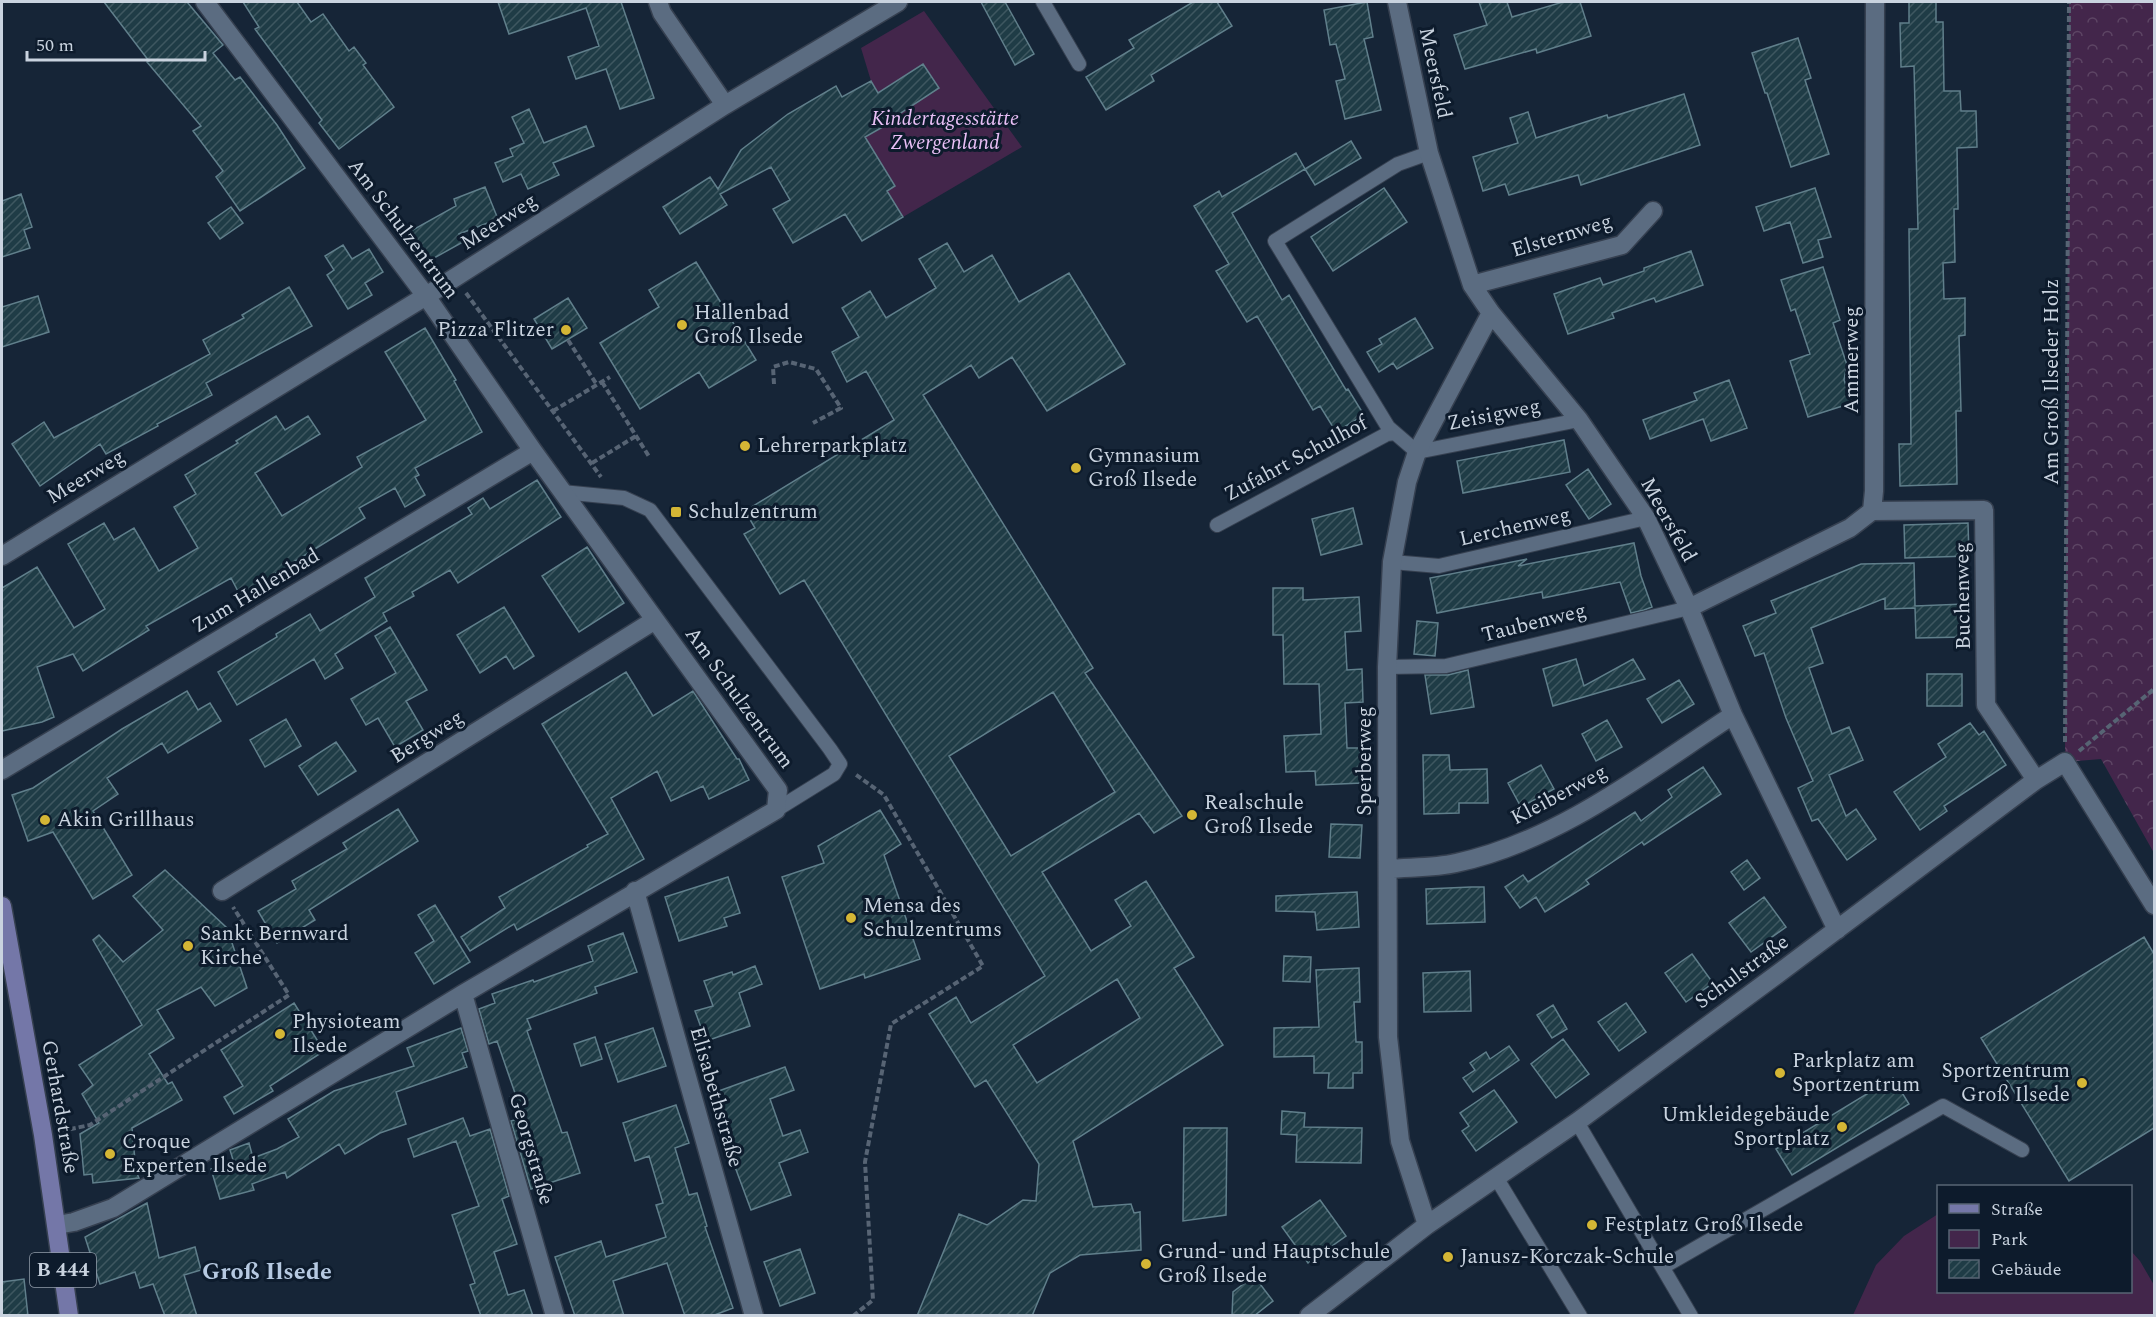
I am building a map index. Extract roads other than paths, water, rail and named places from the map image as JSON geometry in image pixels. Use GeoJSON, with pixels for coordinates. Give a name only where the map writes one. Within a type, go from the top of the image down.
{"type":"FeatureCollection","features":[{"type":"Feature","properties":{"kind":"main road","name":"Gerhardstraße"},"geometry":{"type":"LineString","coordinates":[[2,906],[43,1135],[69,1316]]}},
{"type":"Feature","properties":{"kind":"street","name":"Am Schulzentrum"},"geometry":{"type":"LineString","coordinates":[[205,2],[426,296],[562,492],[778,790],[776,810]]}},
{"type":"Feature","properties":{"kind":"street"},"geometry":{"type":"LineString","coordinates":[[658,2],[662,13],[725,105]]}},
{"type":"Feature","properties":{"kind":"street","name":"Meerweg"},"geometry":{"type":"LineString","coordinates":[[2,556],[426,296],[725,105],[898,2]]}},
{"type":"Feature","properties":{"kind":"street","name":"Meersfeld"},"geometry":{"type":"LineString","coordinates":[[1397,2],[1430,153],[1472,285],[1491,313],[1579,420],[1646,518],[1689,608],[1733,715],[1837,930]]}},
{"type":"Feature","properties":{"kind":"street","name":"Ammerweg"},"geometry":{"type":"LineString","coordinates":[[1872,511],[1875,479],[1875,2]]}},
{"type":"Feature","properties":{"kind":"street","name":"Elsternweg"},"geometry":{"type":"LineString","coordinates":[[1472,285],[1622,245],[1653,210]]}},
{"type":"Feature","properties":{"kind":"street","name":"Sperberweg"},"geometry":{"type":"LineString","coordinates":[[1427,1225],[1400,1141],[1392,1088],[1388,1037],[1388,667],[1392,562],[1407,482],[1417,452],[1491,313]]}},
{"type":"Feature","properties":{"kind":"street","name":"Zum Hallenbad"},"geometry":{"type":"LineString","coordinates":[[2,770],[533,451]]}},
{"type":"Feature","properties":{"kind":"street","name":"Buchenweg"},"geometry":{"type":"LineString","coordinates":[[1872,511],[1984,510],[1986,705],[2036,780]]}},
{"type":"Feature","properties":{"kind":"street"},"geometry":{"type":"LineString","coordinates":[[1689,608],[1850,528],[1872,511]]}},
{"type":"Feature","properties":{"kind":"street","name":"Bergweg"},"geometry":{"type":"LineString","coordinates":[[222,891],[655,621]]}},
{"type":"Feature","properties":{"kind":"street","name":"Kleiberweg"},"geometry":{"type":"LineString","coordinates":[[1388,869],[1455,864],[1504,849],[1558,825],[1605,798],[1733,715]]}},
{"type":"Feature","properties":{"kind":"street","name":"Schulstraße"},"geometry":{"type":"LineString","coordinates":[[1309,1316],[1427,1225],[1577,1122],[2036,780],[2065,762],[2154,905]]}},
{"type":"Feature","properties":{"kind":"street"},"geometry":{"type":"LineString","coordinates":[[57,1225],[74,1222],[113,1208],[463,994],[776,810]]}},
{"type":"Feature","properties":{"kind":"street","name":"Elisabethstraße"},"geometry":{"type":"LineString","coordinates":[[635,891],[754,1316]]}},
{"type":"Feature","properties":{"kind":"street","name":"Georgstraße"},"geometry":{"type":"LineString","coordinates":[[463,994],[555,1316]]}},
{"type":"Feature","properties":{"kind":"lane"},"geometry":{"type":"LineString","coordinates":[[1043,2],[1080,64]]}},
{"type":"Feature","properties":{"kind":"lane"},"geometry":{"type":"LineString","coordinates":[[1417,452],[1388,427],[1275,241],[1398,164],[1430,153]]}},
{"type":"Feature","properties":{"kind":"lane","name":"Zeisigweg"},"geometry":{"type":"LineString","coordinates":[[1417,452],[1579,420]]}},
{"type":"Feature","properties":{"kind":"lane","name":"Zufahrt Schulhof"},"geometry":{"type":"LineString","coordinates":[[1217,525],[1387,434],[1395,433]]}},
{"type":"Feature","properties":{"kind":"lane"},"geometry":{"type":"LineString","coordinates":[[562,492],[624,498],[650,510],[840,764],[834,774],[776,810]]}},
{"type":"Feature","properties":{"kind":"lane","name":"Lerchenweg"},"geometry":{"type":"LineString","coordinates":[[1392,562],[1439,566],[1646,518]]}},
{"type":"Feature","properties":{"kind":"lane","name":"Taubenweg"},"geometry":{"type":"LineString","coordinates":[[1388,667],[1446,666],[1689,608]]}},
{"type":"Feature","properties":{"kind":"lane"},"geometry":{"type":"LineString","coordinates":[[1663,1267],[1943,1106],[2022,1150]]}},
{"type":"Feature","properties":{"kind":"lane"},"geometry":{"type":"LineString","coordinates":[[1577,1122],[1691,1316]]}},
{"type":"Feature","properties":{"kind":"lane"},"geometry":{"type":"LineString","coordinates":[[1497,1179],[1580,1316]]}},
{"type":"Feature","properties":{"kind":"place","name":"Hallenbad Groß Ilsede"},"geometry":{"type":"Point","coordinates":[682,325]}},
{"type":"Feature","properties":{"kind":"place","name":"Pizza Flitzer"},"geometry":{"type":"Point","coordinates":[566,330]}},
{"type":"Feature","properties":{"kind":"place","name":"Lehrerparkplatz"},"geometry":{"type":"Point","coordinates":[745,446]}},
{"type":"Feature","properties":{"kind":"place","name":"Gymnasium Groß Ilsede"},"geometry":{"type":"Point","coordinates":[1076,468]}},
{"type":"Feature","properties":{"kind":"place","name":"Schulzentrum"},"geometry":{"type":"Point","coordinates":[676,512]}},
{"type":"Feature","properties":{"kind":"place","name":"Realschule Groß Ilsede"},"geometry":{"type":"Point","coordinates":[1192,815]}},
{"type":"Feature","properties":{"kind":"place","name":"Akin Grillhaus"},"geometry":{"type":"Point","coordinates":[45,820]}},
{"type":"Feature","properties":{"kind":"place","name":"Mensa des Schulzentrums"},"geometry":{"type":"Point","coordinates":[851,918]}},
{"type":"Feature","properties":{"kind":"place","name":"Sankt Bernward Kirche"},"geometry":{"type":"Point","coordinates":[188,946]}},
{"type":"Feature","properties":{"kind":"place","name":"Physioteam Ilsede"},"geometry":{"type":"Point","coordinates":[280,1034]}},
{"type":"Feature","properties":{"kind":"place","name":"Parkplatz am Sportzentrum"},"geometry":{"type":"Point","coordinates":[1780,1073]}},
{"type":"Feature","properties":{"kind":"place","name":"Sportzentrum Groß Ilsede"},"geometry":{"type":"Point","coordinates":[2082,1083]}},
{"type":"Feature","properties":{"kind":"place","name":"Umkleidegebäude Sportplatz"},"geometry":{"type":"Point","coordinates":[1842,1127]}},
{"type":"Feature","properties":{"kind":"place","name":"Croque Experten Ilsede"},"geometry":{"type":"Point","coordinates":[110,1154]}},
{"type":"Feature","properties":{"kind":"place","name":"Festplatz Groß Ilsede"},"geometry":{"type":"Point","coordinates":[1592,1225]}},
{"type":"Feature","properties":{"kind":"place","name":"Janusz-Korczak-Schule"},"geometry":{"type":"Point","coordinates":[1448,1257]}},
{"type":"Feature","properties":{"kind":"place","name":"Grund- und Hauptschule Groß Ilsede"},"geometry":{"type":"Point","coordinates":[1146,1264]}},
{"type":"Feature","properties":{"kind":"district","name":"Groß Ilsede"},"geometry":{"type":"Point","coordinates":[267,1272]}},
{"type":"Feature","properties":{"kind":"park label","name":"Kindertagesstätte Zwergenland"},"geometry":{"type":"Point","coordinates":[945,131]}}]}
